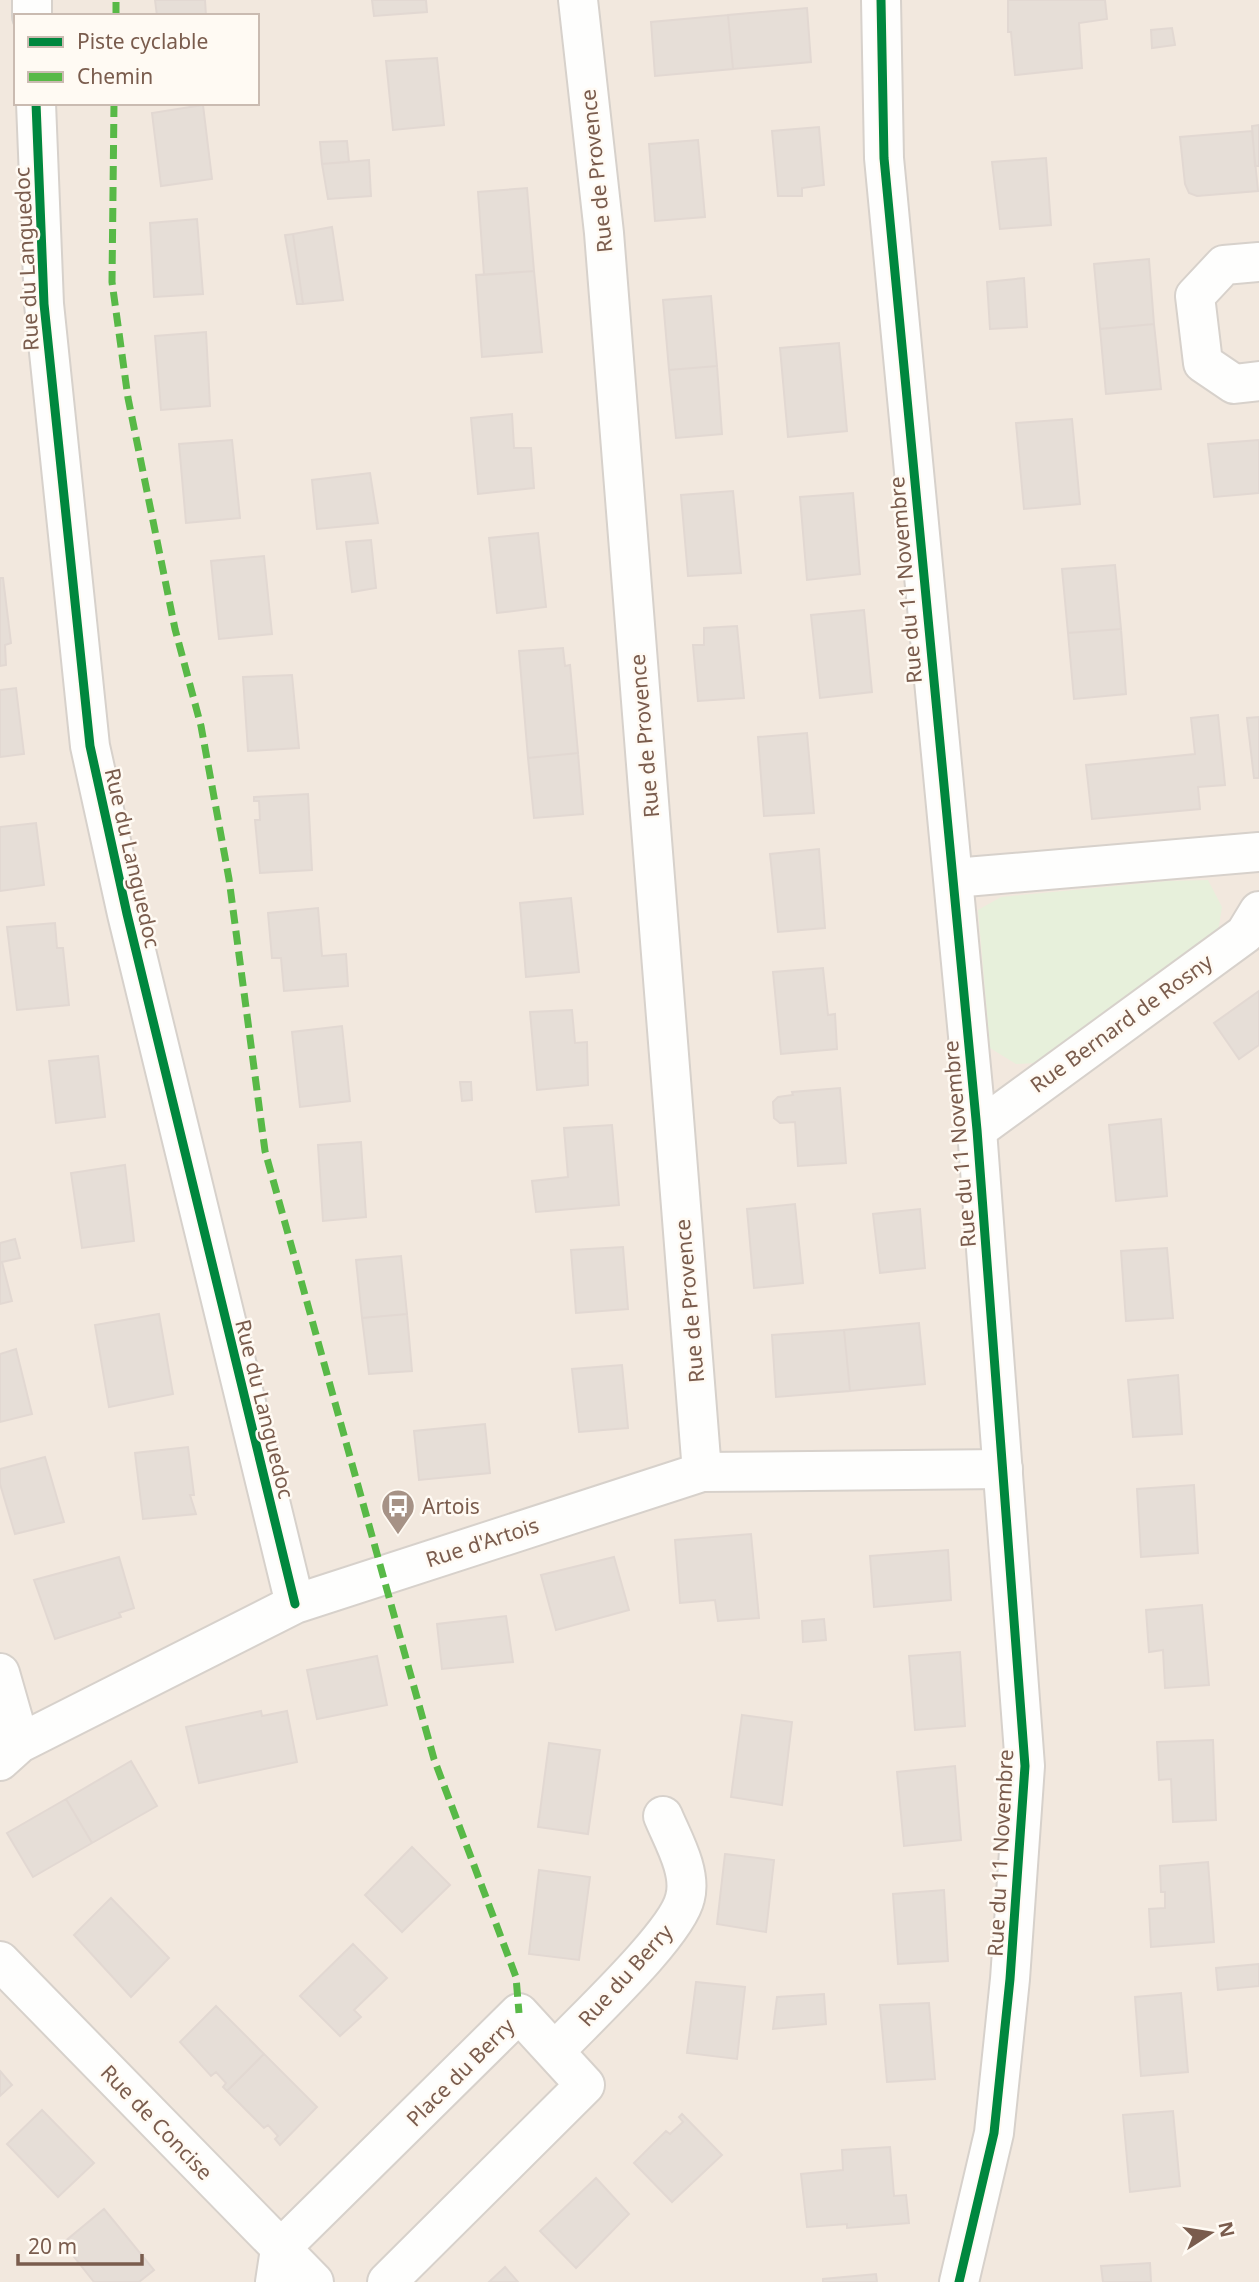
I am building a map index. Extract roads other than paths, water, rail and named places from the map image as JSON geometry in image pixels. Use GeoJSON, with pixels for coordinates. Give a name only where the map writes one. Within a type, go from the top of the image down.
{"type":"FeatureCollection","features":[{"type":"Feature","properties":{"kind":"street","name":"Rue de Provence"},"geometry":{"type":"LineString","coordinates":[[578,0],[604,233],[702,1472]]}},
{"type":"Feature","properties":{"kind":"street","name":"Rue du 11 Novembre"},"geometry":{"type":"LineString","coordinates":[[881,0],[884,158],[936,724],[954,878],[977,1130],[1025,1766],[1010,1979],[994,2133],[959,2282]]}},
{"type":"Feature","properties":{"kind":"street","name":"Rue du Languedoc"},"geometry":{"type":"LineString","coordinates":[[36,105],[44,304],[90,746],[127,914],[295,1604]]}},
{"type":"Feature","properties":{"kind":"street"},"geometry":{"type":"LineString","coordinates":[[1259,262],[1224,265],[1195,296],[1203,363],[1234,384],[1259,381]]}},
{"type":"Feature","properties":{"kind":"street"},"geometry":{"type":"LineString","coordinates":[[954,878],[1259,852]]}},
{"type":"Feature","properties":{"kind":"street","name":"Rue Bernard de Rosny"},"geometry":{"type":"LineString","coordinates":[[977,1130],[1245,934],[1259,911]]}},
{"type":"Feature","properties":{"kind":"street","name":"Rue d'Artois"},"geometry":{"type":"LineString","coordinates":[[10,1752],[295,1604],[702,1472],[1003,1469]]}},
{"type":"Feature","properties":{"kind":"street"},"geometry":{"type":"LineString","coordinates":[[0,1673],[10,1752]]}},
{"type":"Feature","properties":{"kind":"street","name":"Rue du Berry"},"geometry":{"type":"LineString","coordinates":[[556,2050],[671,1928],[686,1898],[683,1865],[663,1816]]}},
{"type":"Feature","properties":{"kind":"street","name":"Rue de Concise"},"geometry":{"type":"LineString","coordinates":[[0,1961],[278,2265],[314,2282]]}},
{"type":"Feature","properties":{"kind":"street","name":"Place du Berry"},"geometry":{"type":"LineString","coordinates":[[278,2265],[519,2013],[586,2085],[387,2282]]}},
{"type":"Feature","properties":{"kind":"place","name":"Artois"},"geometry":{"type":"Point","coordinates":[398,1536]}}]}
